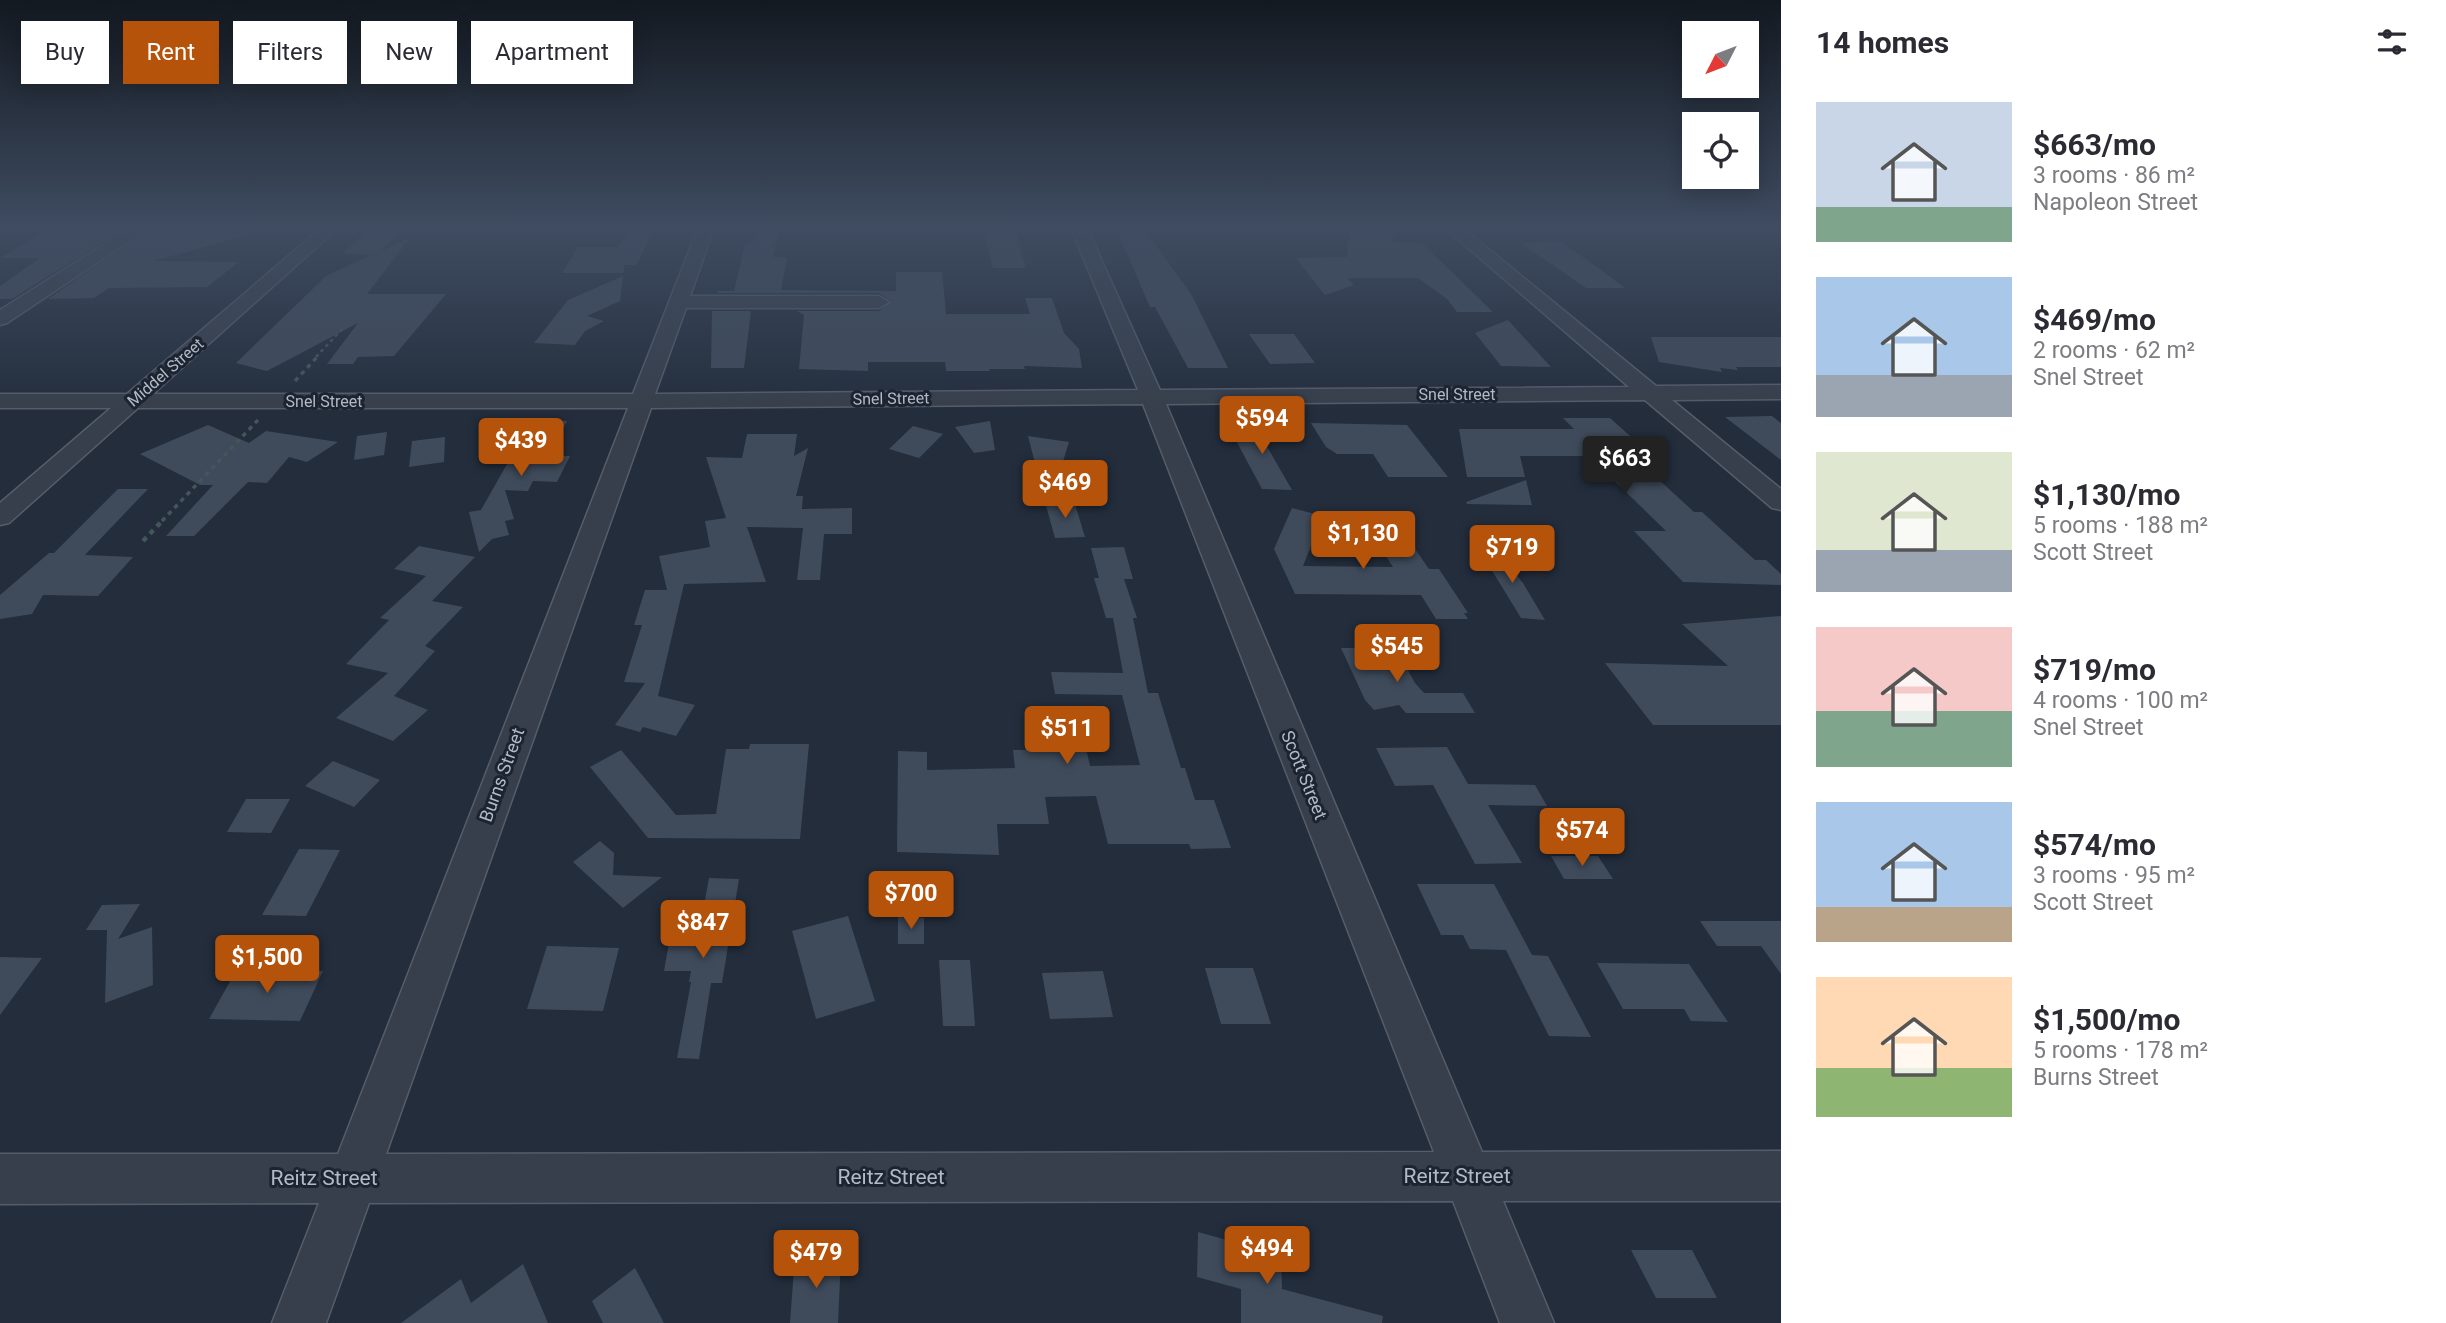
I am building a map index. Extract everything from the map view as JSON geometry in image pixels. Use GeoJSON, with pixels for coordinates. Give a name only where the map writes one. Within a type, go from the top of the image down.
{"type":"FeatureCollection","features":[{"type":"Feature","properties":{"kind":"street"},"geometry":{"type":"LineString","coordinates":[[0,319],[45,290]]}},
{"type":"Feature","properties":{"kind":"street","name":"Middel Street"},"geometry":{"type":"LineString","coordinates":[[0,517],[259,290]]}},
{"type":"Feature","properties":{"kind":"street","name":"Burns Street"},"geometry":{"type":"LineString","coordinates":[[299,1323],[682,290]]}},
{"type":"Feature","properties":{"kind":"street","name":"Scott Street"},"geometry":{"type":"LineString","coordinates":[[1106,290],[1151,395],[1527,1323]]}},
{"type":"Feature","properties":{"kind":"street"},"geometry":{"type":"LineString","coordinates":[[1527,290],[1781,502]]}},
{"type":"Feature","properties":{"kind":"street"},"geometry":{"type":"LineString","coordinates":[[677,302],[879,302]]}},
{"type":"Feature","properties":{"kind":"street","name":"Snel Street"},"geometry":{"type":"LineString","coordinates":[[0,401],[640,401],[1781,392]]}},
{"type":"Feature","properties":{"kind":"street","name":"Reitz Street"},"geometry":{"type":"LineString","coordinates":[[0,1179],[1781,1176]]}},
{"type":"Feature","properties":{"kind":"path"},"geometry":{"type":"LineString","coordinates":[[143,541],[344,327]]}},
{"type":"Feature","properties":{"kind":"building"},"geometry":{"type":"Polygon","coordinates":[[[0,290],[27,290],[12,299],[0,299],[0,290]]]}},
{"type":"Feature","properties":{"kind":"building"},"geometry":{"type":"Polygon","coordinates":[[[61,290],[106,290],[94,298],[48,299],[61,290]]]}},
{"type":"Feature","properties":{"kind":"building"},"geometry":{"type":"Polygon","coordinates":[[[312,290],[370,290],[367,294],[446,294],[394,356],[358,357],[353,364],[327,364],[358,323],[267,371],[236,363],[312,290]]]}},
{"type":"Feature","properties":{"kind":"building"},"geometry":{"type":"Polygon","coordinates":[[[592,290],[621,290],[620,301],[587,316],[604,321],[585,331],[575,345],[534,343],[568,300],[592,290]]]}},
{"type":"Feature","properties":{"kind":"building"},"geometry":{"type":"Polygon","coordinates":[[[944,290],[946,314],[1030,314],[1025,298],[1052,298],[1064,333],[1079,349],[1082,368],[1024,366],[1025,369],[946,371],[945,362],[868,362],[868,371],[799,369],[804,315],[797,311],[879,311],[891,301],[879,293],[717,293],[944,290]]]}},
{"type":"Feature","properties":{"kind":"building"},"geometry":{"type":"Polygon","coordinates":[[[1143,290],[1188,290],[1228,368],[1188,368],[1155,307],[1150,307],[1143,290]]]}},
{"type":"Feature","properties":{"kind":"building"},"geometry":{"type":"Polygon","coordinates":[[[1321,290],[1340,290],[1325,295],[1321,290]]]}},
{"type":"Feature","properties":{"kind":"building"},"geometry":{"type":"Polygon","coordinates":[[[1434,290],[1470,290],[1493,312],[1457,312],[1447,299],[1434,290]]]}},
{"type":"Feature","properties":{"kind":"building"},"geometry":{"type":"Polygon","coordinates":[[[712,311],[751,311],[744,368],[711,368],[712,311]]]}},
{"type":"Feature","properties":{"kind":"building"},"geometry":{"type":"Polygon","coordinates":[[[1508,320],[1551,367],[1501,366],[1475,333],[1508,320]]]}},
{"type":"Feature","properties":{"kind":"building"},"geometry":{"type":"Polygon","coordinates":[[[1249,334],[1294,334],[1315,363],[1270,364],[1249,334]]]}},
{"type":"Feature","properties":{"kind":"building"},"geometry":{"type":"Polygon","coordinates":[[[1651,337],[1781,337],[1781,367],[1736,367],[1738,370],[1720,368],[1722,372],[1659,362],[1651,337]]]}},
{"type":"Feature","properties":{"kind":"building"},"geometry":{"type":"Polygon","coordinates":[[[1772,416],[1781,423],[1781,460],[1725,417],[1772,416]]]}},
{"type":"Feature","properties":{"kind":"building"},"geometry":{"type":"Polygon","coordinates":[[[1563,418],[1610,418],[1638,443],[1619,443],[1694,512],[1702,512],[1755,560],[1766,560],[1781,574],[1781,585],[1683,582],[1634,531],[1666,531],[1589,456],[1520,456],[1525,477],[1467,477],[1459,429],[1574,429],[1563,418]]]}},
{"type":"Feature","properties":{"kind":"building"},"geometry":{"type":"Polygon","coordinates":[[[532,420],[567,421],[556,441],[563,441],[554,456],[570,456],[557,482],[533,481],[528,491],[505,490],[514,519],[505,521],[509,535],[492,539],[479,552],[469,512],[481,510],[532,420]]]}},
{"type":"Feature","properties":{"kind":"building"},"geometry":{"type":"Polygon","coordinates":[[[990,421],[995,450],[974,453],[955,427],[990,421]]]}},
{"type":"Feature","properties":{"kind":"building"},"geometry":{"type":"Polygon","coordinates":[[[1258,421],[1283,431],[1265,443],[1292,490],[1262,489],[1234,437],[1258,421]]]}},
{"type":"Feature","properties":{"kind":"building"},"geometry":{"type":"Polygon","coordinates":[[[1311,423],[1407,425],[1448,477],[1388,477],[1373,454],[1337,454],[1326,447],[1311,423]]]}},
{"type":"Feature","properties":{"kind":"building"},"geometry":{"type":"Polygon","coordinates":[[[208,425],[249,443],[266,431],[338,442],[307,462],[289,457],[267,483],[248,482],[194,536],[166,536],[213,485],[200,485],[140,454],[208,425]]]}},
{"type":"Feature","properties":{"kind":"building"},"geometry":{"type":"Polygon","coordinates":[[[913,426],[943,434],[919,458],[889,449],[913,426]]]}},
{"type":"Feature","properties":{"kind":"building"},"geometry":{"type":"Polygon","coordinates":[[[387,432],[384,455],[354,460],[357,436],[387,432]]]}},
{"type":"Feature","properties":{"kind":"building"},"geometry":{"type":"Polygon","coordinates":[[[747,434],[797,434],[794,456],[808,448],[796,496],[803,496],[802,509],[852,508],[852,534],[824,534],[820,580],[797,580],[803,528],[747,527],[766,582],[684,584],[658,696],[695,705],[676,736],[643,727],[640,732],[615,725],[645,683],[624,682],[642,625],[634,625],[645,590],[667,590],[659,556],[710,547],[705,521],[726,518],[706,457],[742,458],[747,434]]]}},
{"type":"Feature","properties":{"kind":"building"},"geometry":{"type":"Polygon","coordinates":[[[1028,436],[1069,442],[1061,468],[1035,463],[1028,436]]]}},
{"type":"Feature","properties":{"kind":"building"},"geometry":{"type":"Polygon","coordinates":[[[445,437],[444,462],[409,467],[412,441],[445,437]]]}},
{"type":"Feature","properties":{"kind":"building"},"geometry":{"type":"Polygon","coordinates":[[[1526,480],[1532,505],[1466,502],[1526,480]]]}},
{"type":"Feature","properties":{"kind":"building"},"geometry":{"type":"Polygon","coordinates":[[[118,489],[148,489],[85,555],[133,557],[98,596],[43,595],[32,614],[0,619],[0,595],[49,553],[54,553],[118,489]]]}},
{"type":"Feature","properties":{"kind":"building"},"geometry":{"type":"Polygon","coordinates":[[[1074,501],[1085,537],[1055,538],[1045,502],[1074,501]]]}},
{"type":"Feature","properties":{"kind":"building"},"geometry":{"type":"Polygon","coordinates":[[[1292,508],[1323,516],[1303,566],[1393,567],[1380,547],[1413,546],[1429,569],[1439,569],[1468,613],[1464,613],[1468,619],[1436,619],[1421,595],[1295,594],[1274,549],[1292,508]]]}},
{"type":"Feature","properties":{"kind":"building"},"geometry":{"type":"Polygon","coordinates":[[[1490,543],[1523,583],[1545,620],[1521,618],[1480,551],[1490,543]]]}},
{"type":"Feature","properties":{"kind":"building"},"geometry":{"type":"Polygon","coordinates":[[[419,546],[475,557],[432,601],[463,607],[425,646],[435,651],[394,696],[428,710],[393,741],[336,718],[388,673],[346,664],[389,620],[380,618],[426,576],[394,569],[419,546]]]}},
{"type":"Feature","properties":{"kind":"building"},"geometry":{"type":"Polygon","coordinates":[[[1124,547],[1133,579],[1124,579],[1137,618],[1133,618],[1148,693],[1158,693],[1181,768],[1185,768],[1195,800],[1214,800],[1231,848],[1191,849],[1189,844],[1108,844],[1096,796],[1045,797],[1049,824],[997,824],[999,855],[897,852],[898,751],[927,752],[927,770],[1015,768],[1013,750],[1057,749],[1056,745],[1060,745],[1055,720],[1080,720],[1090,766],[1140,765],[1122,695],[1055,694],[1051,672],[1123,673],[1113,618],[1106,618],[1094,578],[1099,578],[1091,548],[1124,547]]]}},
{"type":"Feature","properties":{"kind":"building"},"geometry":{"type":"Polygon","coordinates":[[[1781,616],[1781,725],[1653,725],[1605,663],[1728,666],[1682,624],[1781,616]]]}},
{"type":"Feature","properties":{"kind":"building"},"geometry":{"type":"Polygon","coordinates":[[[1341,648],[1396,648],[1415,683],[1424,693],[1463,693],[1475,713],[1406,713],[1399,705],[1374,710],[1365,700],[1341,648]]]}},
{"type":"Feature","properties":{"kind":"building"},"geometry":{"type":"Polygon","coordinates":[[[750,744],[809,744],[800,839],[648,838],[590,767],[621,750],[676,815],[716,814],[726,749],[749,749],[750,744]]]}},
{"type":"Feature","properties":{"kind":"building"},"geometry":{"type":"Polygon","coordinates":[[[1447,747],[1468,784],[1535,785],[1547,806],[1488,805],[1522,863],[1475,864],[1433,785],[1395,786],[1376,748],[1447,747]]]}},
{"type":"Feature","properties":{"kind":"building"},"geometry":{"type":"Polygon","coordinates":[[[333,761],[380,780],[354,807],[305,786],[333,761]]]}},
{"type":"Feature","properties":{"kind":"building"},"geometry":{"type":"Polygon","coordinates":[[[246,799],[290,799],[271,833],[227,832],[246,799]]]}},
{"type":"Feature","properties":{"kind":"building"},"geometry":{"type":"Polygon","coordinates":[[[600,841],[614,853],[613,875],[662,877],[623,908],[573,862],[600,841]]]}},
{"type":"Feature","properties":{"kind":"building"},"geometry":{"type":"Polygon","coordinates":[[[299,849],[340,850],[306,916],[262,915],[299,849]]]}},
{"type":"Feature","properties":{"kind":"building"},"geometry":{"type":"Polygon","coordinates":[[[1551,856],[1598,856],[1613,879],[1564,879],[1551,856]]]}},
{"type":"Feature","properties":{"kind":"building"},"geometry":{"type":"Polygon","coordinates":[[[709,878],[739,879],[722,983],[711,983],[699,1059],[677,1058],[691,971],[664,971],[671,931],[698,932],[713,916],[704,905],[709,878]]]}},
{"type":"Feature","properties":{"kind":"building"},"geometry":{"type":"Polygon","coordinates":[[[1417,884],[1494,884],[1532,955],[1548,956],[1591,1037],[1549,1036],[1506,950],[1470,949],[1463,935],[1441,935],[1417,884]]]}},
{"type":"Feature","properties":{"kind":"building"},"geometry":{"type":"Polygon","coordinates":[[[140,904],[118,939],[152,927],[153,985],[105,1003],[107,930],[86,930],[102,905],[140,904]]]}},
{"type":"Feature","properties":{"kind":"building"},"geometry":{"type":"Polygon","coordinates":[[[848,916],[875,1001],[816,1019],[792,931],[848,916]]]}},
{"type":"Feature","properties":{"kind":"building"},"geometry":{"type":"Polygon","coordinates":[[[898,917],[924,918],[924,944],[898,944],[898,917]]]}},
{"type":"Feature","properties":{"kind":"building"},"geometry":{"type":"Polygon","coordinates":[[[1700,921],[1781,921],[1781,974],[1761,946],[1717,946],[1700,921]]]}},
{"type":"Feature","properties":{"kind":"building"},"geometry":{"type":"Polygon","coordinates":[[[547,946],[619,948],[603,1011],[527,1009],[547,946]]]}},
{"type":"Feature","properties":{"kind":"building"},"geometry":{"type":"Polygon","coordinates":[[[0,957],[42,958],[0,1015],[0,957]]]}},
{"type":"Feature","properties":{"kind":"building"},"geometry":{"type":"Polygon","coordinates":[[[939,960],[970,960],[975,1026],[943,1026],[939,960]]]}},
{"type":"Feature","properties":{"kind":"building"},"geometry":{"type":"Polygon","coordinates":[[[1597,963],[1689,964],[1728,1022],[1691,1021],[1684,1009],[1623,1009],[1597,963]]]}},
{"type":"Feature","properties":{"kind":"building"},"geometry":{"type":"Polygon","coordinates":[[[1205,968],[1253,968],[1271,1024],[1221,1024],[1205,968]]]}},
{"type":"Feature","properties":{"kind":"building"},"geometry":{"type":"Polygon","coordinates":[[[237,969],[323,971],[300,1021],[209,1019],[237,969]]]}},
{"type":"Feature","properties":{"kind":"building"},"geometry":{"type":"Polygon","coordinates":[[[1103,971],[1113,1017],[1050,1019],[1042,973],[1103,971]]]}},
{"type":"Feature","properties":{"kind":"building"},"geometry":{"type":"Polygon","coordinates":[[[1198,1232],[1281,1255],[1282,1289],[1383,1316],[1382,1323],[1241,1323],[1241,1289],[1197,1277],[1198,1232]]]}},
{"type":"Feature","properties":{"kind":"building"},"geometry":{"type":"Polygon","coordinates":[[[1631,1250],[1692,1250],[1717,1298],[1656,1298],[1631,1250]]]}},
{"type":"Feature","properties":{"kind":"building"},"geometry":{"type":"Polygon","coordinates":[[[795,1255],[841,1257],[838,1323],[790,1323],[795,1255]]]}},
{"type":"Feature","properties":{"kind":"building"},"geometry":{"type":"Polygon","coordinates":[[[523,1264],[548,1323],[401,1323],[461,1279],[471,1303],[523,1264]]]}},
{"type":"Feature","properties":{"kind":"building"},"geometry":{"type":"Polygon","coordinates":[[[635,1268],[664,1323],[603,1323],[592,1301],[635,1268]]]}}]}
